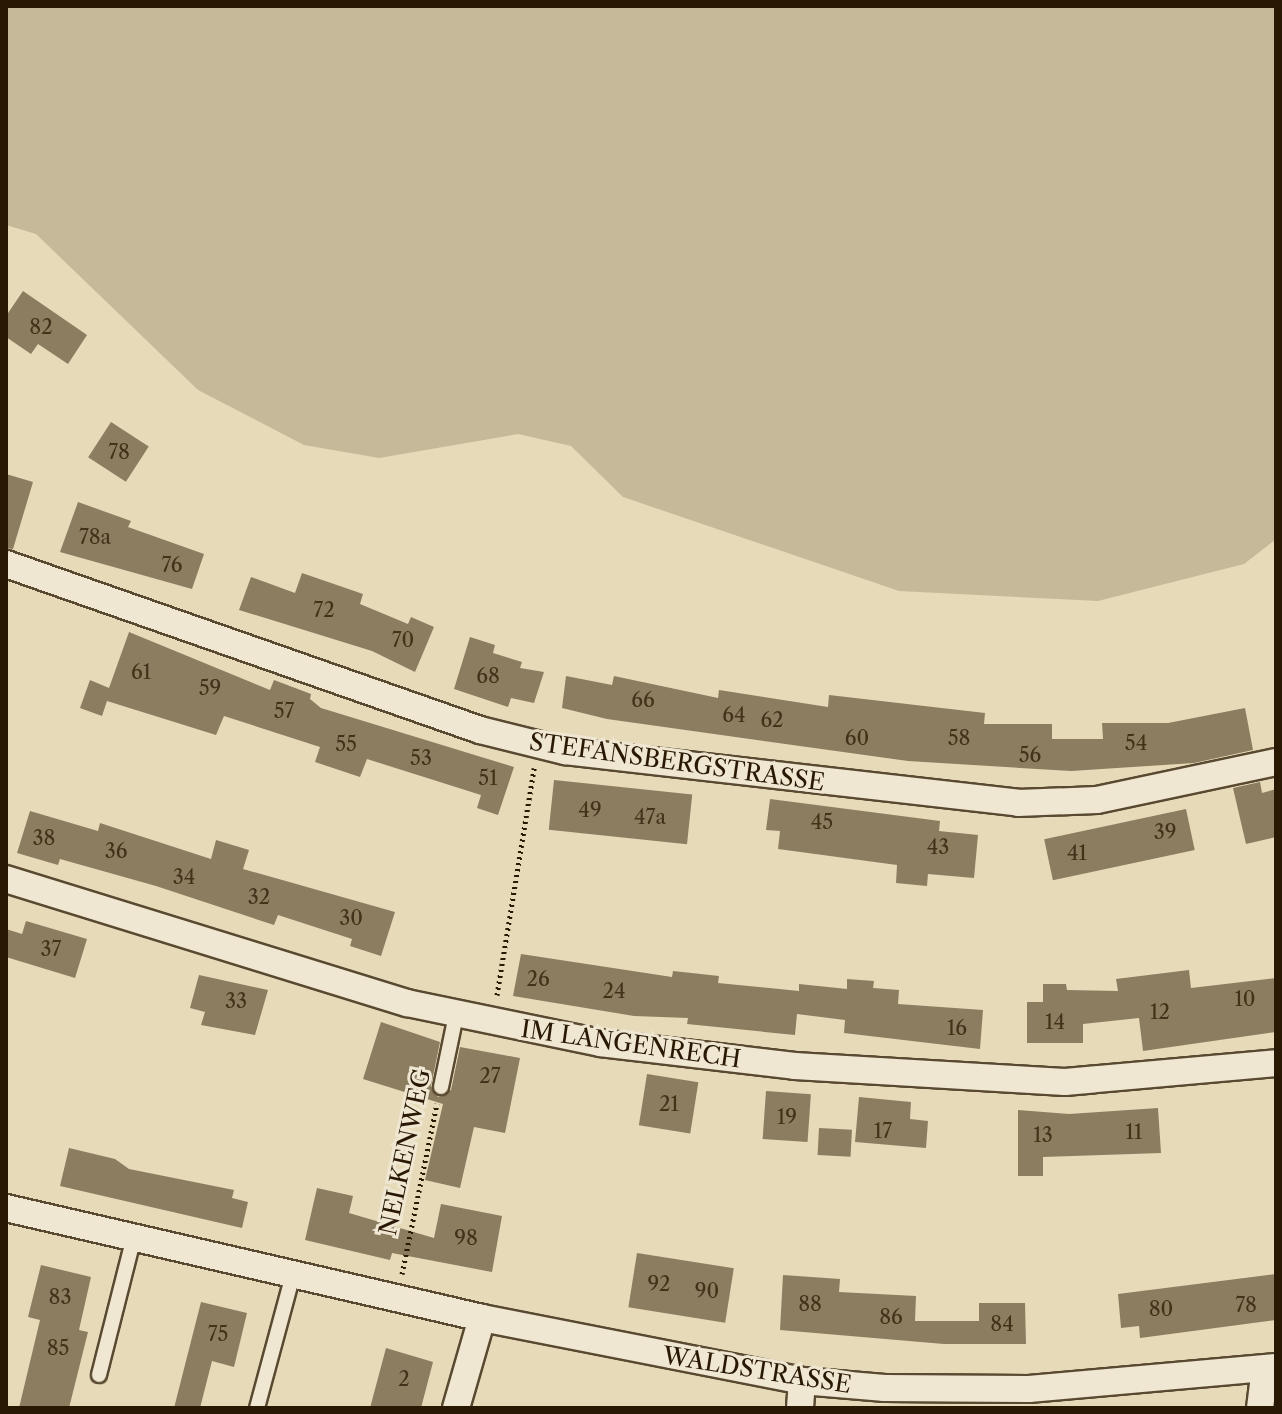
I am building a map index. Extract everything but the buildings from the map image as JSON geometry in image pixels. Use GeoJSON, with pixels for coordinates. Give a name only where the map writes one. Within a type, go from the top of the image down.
{"type":"FeatureCollection","features":[{"type":"Feature","properties":{"kind":"street","name":"STEFANSBERGSTRASSE"},"geometry":{"type":"LineString","coordinates":[[6,564],[538,746],[1018,803],[1097,800],[1276,762]]}},
{"type":"Feature","properties":{"kind":"street","name":"IM LANGENRECH"},"geometry":{"type":"LineString","coordinates":[[6,879],[456,1015],[493,1024],[707,1057],[914,1074],[1106,1081],[1276,1063]]}},
{"type":"Feature","properties":{"kind":"street","name":"WALDSTRASSE"},"geometry":{"type":"LineString","coordinates":[[6,1208],[482,1318],[802,1381],[967,1390],[1271,1368]]}},
{"type":"Feature","properties":{"kind":"street"},"geometry":{"type":"LineString","coordinates":[[456,1408],[482,1318]]}},
{"type":"Feature","properties":{"kind":"street"},"geometry":{"type":"LineString","coordinates":[[1260,1408],[1271,1368]]}},
{"type":"Feature","properties":{"kind":"street"},"geometry":{"type":"LineString","coordinates":[[800,1408],[802,1381]]}},
{"type":"Feature","properties":{"kind":"lane","name":"NELKENWEG"},"geometry":{"type":"LineString","coordinates":[[441,1087],[456,1015]]}},
{"type":"Feature","properties":{"kind":"lane"},"geometry":{"type":"LineString","coordinates":[[99,1375],[134,1237]]}},
{"type":"Feature","properties":{"kind":"lane"},"geometry":{"type":"LineString","coordinates":[[257,1408],[293,1275]]}},
{"type":"Feature","properties":{"kind":"path"},"geometry":{"type":"LineString","coordinates":[[493,1024],[512,880],[538,746]]}},
{"type":"Feature","properties":{"kind":"path","name":"NELKENWEG"},"geometry":{"type":"LineString","coordinates":[[397,1298],[441,1087]]}},
{"type":"Feature","properties":{"kind":"shaded area"},"geometry":{"type":"Polygon","coordinates":[[[6,6],[1276,6],[1276,539],[1244,564],[1098,601],[899,591],[623,497],[571,446],[518,434],[379,458],[304,445],[198,390],[36,234],[6,225],[6,6]]]}}]}
